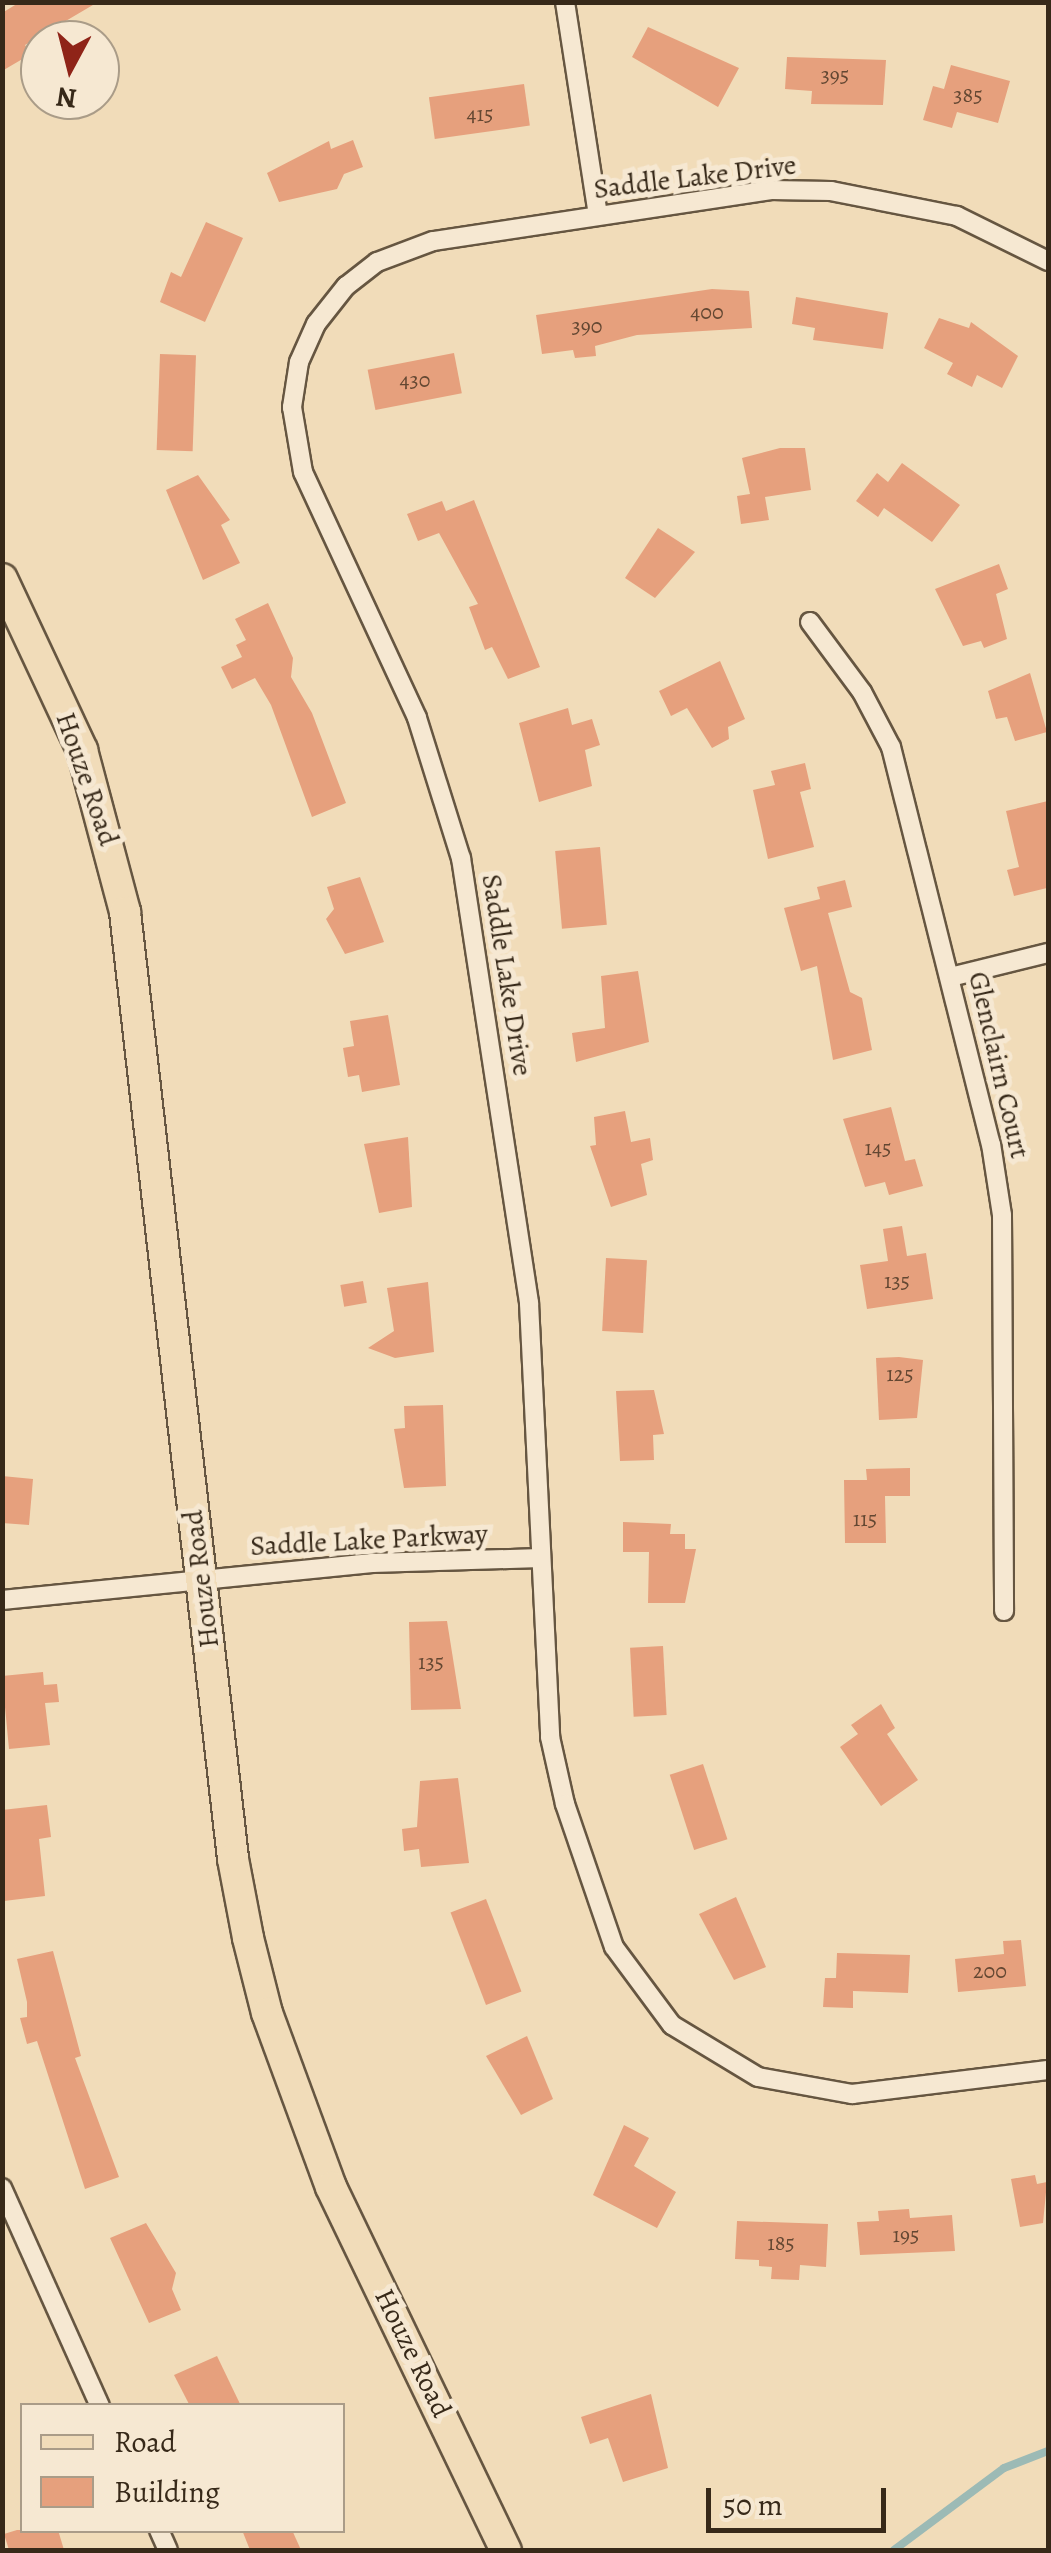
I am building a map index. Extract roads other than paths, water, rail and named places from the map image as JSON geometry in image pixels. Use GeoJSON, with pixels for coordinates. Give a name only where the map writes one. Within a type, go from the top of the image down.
{"type":"FeatureCollection","features":[{"type":"Feature","properties":{"kind":"main road","name":"Houze Road"},"geometry":{"type":"LineString","coordinates":[[2,579],[82,750],[125,912],[234,1859],[267,2013],[331,2187],[506,2550]]}},
{"type":"Feature","properties":{"kind":"street"},"geometry":{"type":"LineString","coordinates":[[566,2],[598,215]]}},
{"type":"Feature","properties":{"kind":"street","name":"Saddle Lake Drive"},"geometry":{"type":"LineString","coordinates":[[1048,261],[957,216],[831,190],[771,190],[433,241],[377,262],[346,286],[316,324],[299,362],[292,407],[303,472],[417,718],[460,858],[529,1303],[544,1678],[565,1804],[614,1947],[672,2025],[716,2058],[806,2090],[870,2092],[1048,2070]]}},
{"type":"Feature","properties":{"kind":"street","name":"Glenclairn Court"},"geometry":{"type":"LineString","coordinates":[[810,622],[862,692],[890,747],[950,977],[1002,1216],[1004,1611]]}},
{"type":"Feature","properties":{"kind":"street"},"geometry":{"type":"LineString","coordinates":[[950,977],[1048,953]]}},
{"type":"Feature","properties":{"kind":"street","name":"Saddle Lake Parkway"},"geometry":{"type":"LineString","coordinates":[[2,1600],[372,1563],[541,1558]]}},
{"type":"Feature","properties":{"kind":"street"},"geometry":{"type":"LineString","coordinates":[[2,2188],[99,2403]]}},
{"type":"Feature","properties":{"kind":"waterway"},"geometry":{"type":"LineString","coordinates":[[894,2550],[1004,2468],[1048,2451]]}}]}
